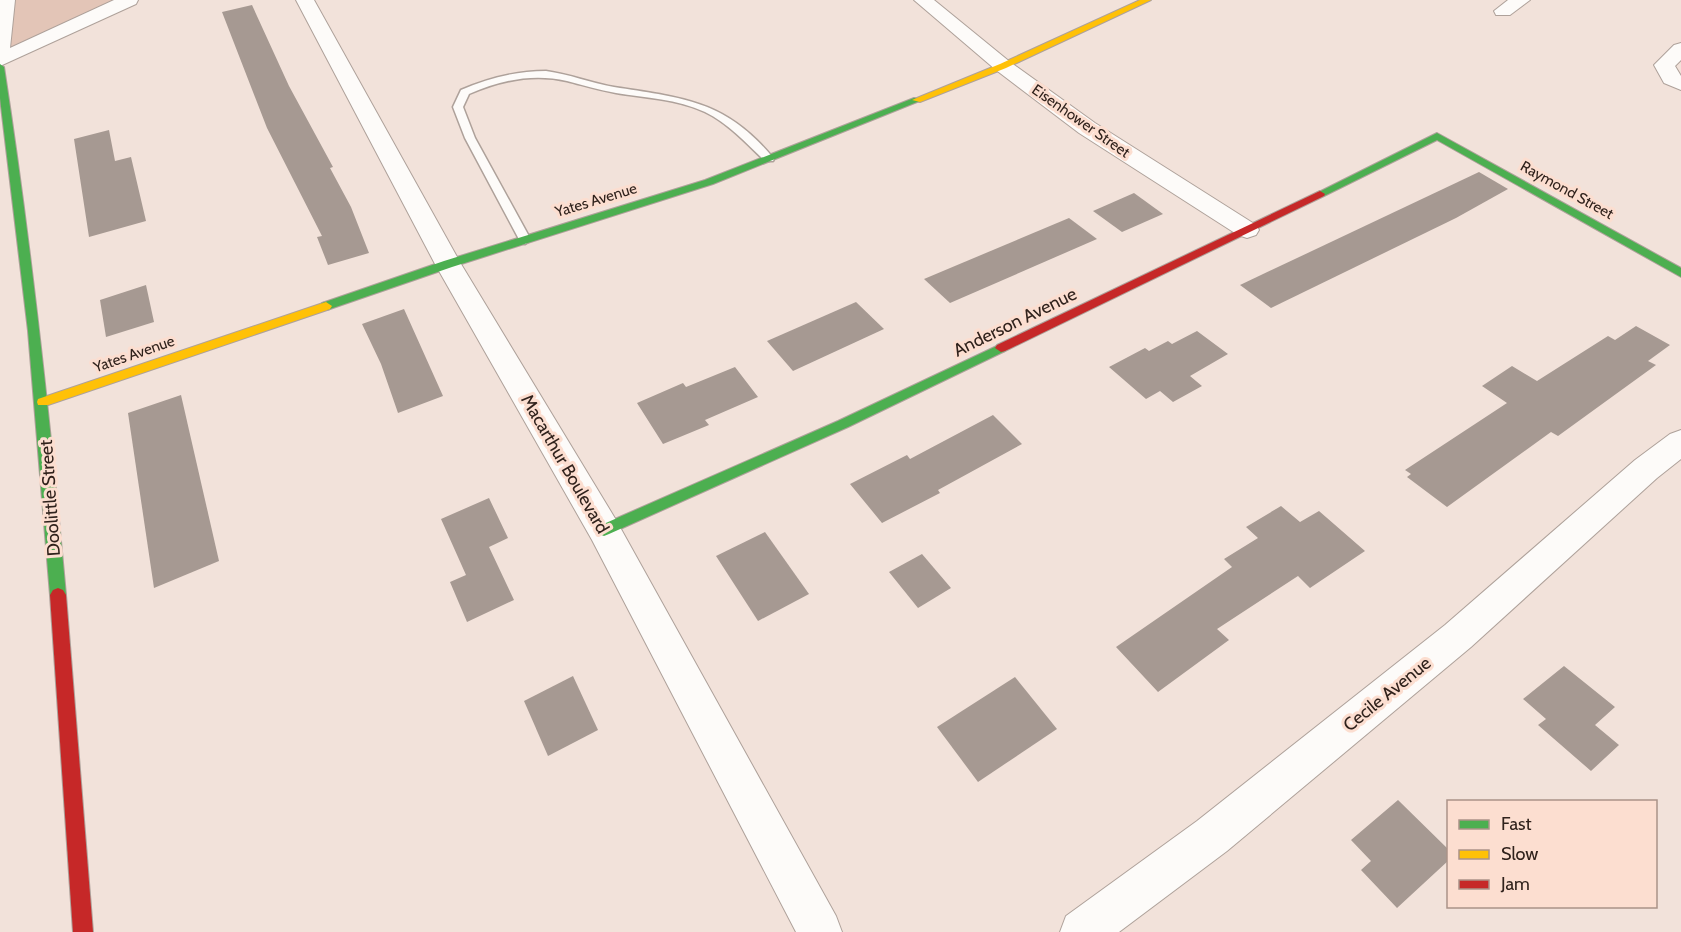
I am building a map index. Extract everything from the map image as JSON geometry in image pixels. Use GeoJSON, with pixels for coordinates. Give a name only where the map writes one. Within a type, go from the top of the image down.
{"type":"FeatureCollection","features":[{"type":"Feature","properties":{"kind":"street"},"geometry":{"type":"LineString","coordinates":[[0,52],[6,0]]}},
{"type":"Feature","properties":{"kind":"street"},"geometry":{"type":"LineString","coordinates":[[0,60],[129,0]]}},
{"type":"Feature","properties":{"kind":"street","name":"Macarthur Boulevard"},"geometry":{"type":"LineString","coordinates":[[304,0],[448,264],[604,530],[820,932]]}},
{"type":"Feature","properties":{"kind":"street","name":"Eisenhower Street"},"geometry":{"type":"LineString","coordinates":[[923,0],[1004,66],[1087,128],[1247,230]]}},
{"type":"Feature","properties":{"kind":"street","name":"Yates Avenue"},"geometry":{"type":"LineString","coordinates":[[43,402],[448,264],[709,182],[1004,66],[1147,0]]}},
{"type":"Feature","properties":{"kind":"street"},"geometry":{"type":"LineString","coordinates":[[1503,11],[1521,0]]}},
{"type":"Feature","properties":{"kind":"street"},"geometry":{"type":"LineString","coordinates":[[1681,49],[1664,65],[1671,79],[1681,84]]}},
{"type":"Feature","properties":{"kind":"street","name":"Doolittle Street"},"geometry":{"type":"LineString","coordinates":[[0,67],[18,183],[43,402],[83,932]]}},
{"type":"Feature","properties":{"kind":"street","name":"Anderson Avenue"},"geometry":{"type":"LineString","coordinates":[[604,530],[843,424],[1437,136]]}},
{"type":"Feature","properties":{"kind":"street","name":"Raymond Street"},"geometry":{"type":"LineString","coordinates":[[1437,136],[1681,273]]}},
{"type":"Feature","properties":{"kind":"street","name":"Cecile Avenue"},"geometry":{"type":"LineString","coordinates":[[1082,932],[1212,837],[1449,644],[1646,469],[1681,442]]}},
{"type":"Feature","properties":{"kind":"lane"},"geometry":{"type":"LineString","coordinates":[[525,240],[470,138],[458,107],[465,92],[491,80],[527,75],[557,76],[608,89],[686,100],[736,128],[769,159]]}},
{"type":"Feature","properties":{"kind":"shaded area"},"geometry":{"type":"Polygon","coordinates":[[[7,0],[128,0],[3,55],[7,0]]]}},
{"type":"Feature","properties":{"kind":"building"},"geometry":{"type":"Polygon","coordinates":[[[252,5],[289,86],[333,167],[330,168],[351,207],[369,253],[328,265],[317,237],[322,236],[267,128],[222,12],[252,5]]]}},
{"type":"Feature","properties":{"kind":"building"},"geometry":{"type":"Polygon","coordinates":[[[109,130],[115,161],[131,157],[146,221],[89,237],[74,139],[109,130]]]}},
{"type":"Feature","properties":{"kind":"building"},"geometry":{"type":"Polygon","coordinates":[[[1479,172],[1508,189],[1456,218],[1271,308],[1240,285],[1479,172]]]}},
{"type":"Feature","properties":{"kind":"building"},"geometry":{"type":"Polygon","coordinates":[[[1134,193],[1163,214],[1122,232],[1093,211],[1134,193]]]}},
{"type":"Feature","properties":{"kind":"building"},"geometry":{"type":"Polygon","coordinates":[[[1069,218],[1097,239],[950,303],[924,279],[1069,218]]]}},
{"type":"Feature","properties":{"kind":"building"},"geometry":{"type":"Polygon","coordinates":[[[146,285],[154,322],[106,337],[100,300],[146,285]]]}},
{"type":"Feature","properties":{"kind":"building"},"geometry":{"type":"Polygon","coordinates":[[[856,302],[884,329],[793,371],[767,341],[856,302]]]}},
{"type":"Feature","properties":{"kind":"building"},"geometry":{"type":"Polygon","coordinates":[[[404,309],[443,396],[398,413],[381,364],[362,324],[404,309]]]}},
{"type":"Feature","properties":{"kind":"building"},"geometry":{"type":"Polygon","coordinates":[[[1636,326],[1670,345],[1648,361],[1656,365],[1558,436],[1551,432],[1447,507],[1407,477],[1411,474],[1405,470],[1507,403],[1482,386],[1512,366],[1537,381],[1608,336],[1615,340],[1636,326]]]}},
{"type":"Feature","properties":{"kind":"building"},"geometry":{"type":"Polygon","coordinates":[[[1197,331],[1228,354],[1190,376],[1202,386],[1173,402],[1160,391],[1146,399],[1109,367],[1145,348],[1149,351],[1168,341],[1172,344],[1197,331]]]}},
{"type":"Feature","properties":{"kind":"building"},"geometry":{"type":"Polygon","coordinates":[[[735,367],[758,397],[705,420],[709,425],[663,444],[637,403],[683,383],[686,387],[735,367]]]}},
{"type":"Feature","properties":{"kind":"building"},"geometry":{"type":"Polygon","coordinates":[[[181,395],[219,561],[154,588],[128,413],[181,395]]]}},
{"type":"Feature","properties":{"kind":"building"},"geometry":{"type":"Polygon","coordinates":[[[993,415],[1022,444],[938,490],[940,493],[882,523],[850,484],[907,455],[910,459],[993,415]]]}},
{"type":"Feature","properties":{"kind":"building"},"geometry":{"type":"Polygon","coordinates":[[[489,498],[508,538],[489,547],[514,600],[467,622],[450,582],[466,575],[441,519],[489,498]]]}},
{"type":"Feature","properties":{"kind":"building"},"geometry":{"type":"Polygon","coordinates":[[[1281,506],[1300,522],[1319,511],[1365,551],[1310,588],[1298,576],[1217,629],[1229,640],[1158,692],[1116,647],[1232,567],[1224,559],[1258,538],[1246,527],[1281,506]]]}},
{"type":"Feature","properties":{"kind":"building"},"geometry":{"type":"Polygon","coordinates":[[[765,532],[809,594],[758,621],[716,556],[765,532]]]}},
{"type":"Feature","properties":{"kind":"building"},"geometry":{"type":"Polygon","coordinates":[[[922,554],[951,588],[918,608],[889,572],[922,554]]]}},
{"type":"Feature","properties":{"kind":"building"},"geometry":{"type":"Polygon","coordinates":[[[1564,666],[1615,707],[1595,725],[1619,745],[1591,771],[1538,725],[1546,719],[1523,699],[1564,666]]]}},
{"type":"Feature","properties":{"kind":"building"},"geometry":{"type":"Polygon","coordinates":[[[573,676],[598,730],[548,756],[524,701],[573,676]]]}},
{"type":"Feature","properties":{"kind":"building"},"geometry":{"type":"Polygon","coordinates":[[[1015,677],[1057,729],[978,782],[937,727],[1015,677]]]}},
{"type":"Feature","properties":{"kind":"building"},"geometry":{"type":"Polygon","coordinates":[[[1398,800],[1447,848],[1447,862],[1397,908],[1361,870],[1371,861],[1351,840],[1398,800]]]}},
{"type":"Feature","properties":{"kind":"traffic: fast"},"geometry":{"type":"LineString","coordinates":[[0,67],[34,331],[58,595]]}},
{"type":"Feature","properties":{"kind":"traffic: fast"},"geometry":{"type":"LineString","coordinates":[[326,306],[448,264],[709,182],[917,100]]}},
{"type":"Feature","properties":{"kind":"traffic: fast"},"geometry":{"type":"LineString","coordinates":[[1320,194],[1437,136],[1681,273]]}},
{"type":"Feature","properties":{"kind":"traffic: fast"},"geometry":{"type":"LineString","coordinates":[[604,530],[843,424],[1001,348]]}},
{"type":"Feature","properties":{"kind":"traffic: slow"},"geometry":{"type":"LineString","coordinates":[[917,100],[1003,66],[1147,0]]}},
{"type":"Feature","properties":{"kind":"traffic: slow"},"geometry":{"type":"LineString","coordinates":[[43,402],[326,306]]}},
{"type":"Feature","properties":{"kind":"traffic: jam"},"geometry":{"type":"LineString","coordinates":[[1001,348],[1320,194]]}},
{"type":"Feature","properties":{"kind":"traffic: jam"},"geometry":{"type":"LineString","coordinates":[[58,595],[83,932]]}}]}
